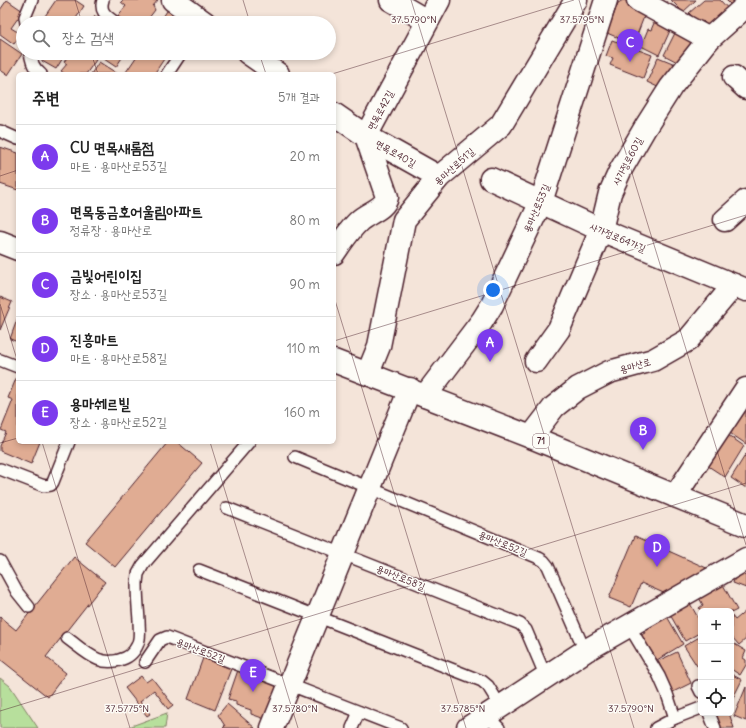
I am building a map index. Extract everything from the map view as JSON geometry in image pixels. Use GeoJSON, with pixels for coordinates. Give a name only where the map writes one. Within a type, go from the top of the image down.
{"type":"FeatureCollection","features":[{"type":"Feature","properties":{"kind":"street"},"geometry":{"type":"LineString","coordinates":[[173,0],[195,16]]}},
{"type":"Feature","properties":{"kind":"street"},"geometry":{"type":"LineString","coordinates":[[391,0],[427,21]]}},
{"type":"Feature","properties":{"kind":"street","name":"면목로42길"},"geometry":{"type":"LineString","coordinates":[[336,250],[359,220],[382,205],[386,200],[387,196],[366,136],[439,0]]}},
{"type":"Feature","properties":{"kind":"street","name":"용마산로51길"},"geometry":{"type":"LineString","coordinates":[[368,373],[379,346],[404,220],[439,177],[497,129],[576,0]]}},
{"type":"Feature","properties":{"kind":"street","name":"용마산로53길"},"geometry":{"type":"LineString","coordinates":[[418,393],[482,321],[492,305],[541,202],[606,0]]}},
{"type":"Feature","properties":{"kind":"street"},"geometry":{"type":"LineString","coordinates":[[648,2],[709,39]]}},
{"type":"Feature","properties":{"kind":"street","name":"사가정로60길"},"geometry":{"type":"LineString","coordinates":[[536,361],[559,329],[601,230],[610,193],[620,172],[671,87],[709,39],[746,6]]}},
{"type":"Feature","properties":{"kind":"street"},"geometry":{"type":"LineString","coordinates":[[258,60],[275,72]]}},
{"type":"Feature","properties":{"kind":"street","name":"면목로40길"},"geometry":{"type":"LineString","coordinates":[[336,115],[366,136],[439,177]]}},
{"type":"Feature","properties":{"kind":"street","name":"사가정로64가길"},"geometry":{"type":"LineString","coordinates":[[491,179],[601,230],[740,288]]}},
{"type":"Feature","properties":{"kind":"street"},"geometry":{"type":"LineString","coordinates":[[725,220],[746,201]]}},
{"type":"Feature","properties":{"kind":"street"},"geometry":{"type":"LineString","coordinates":[[0,242],[16,248]]}},
{"type":"Feature","properties":{"kind":"street","name":"용마산로"},"geometry":{"type":"LineString","coordinates":[[531,437],[554,407],[578,388],[608,372],[653,360],[688,340],[740,288]]}},
{"type":"Feature","properties":{"kind":"street","name":"71"},"geometry":{"type":"LineString","coordinates":[[336,362],[531,437],[675,496],[745,522]]}},
{"type":"Feature","properties":{"kind":"street"},"geometry":{"type":"LineString","coordinates":[[272,728],[370,488],[418,393]]}},
{"type":"Feature","properties":{"kind":"street"},"geometry":{"type":"LineString","coordinates":[[675,496],[744,394]]}},
{"type":"Feature","properties":{"kind":"street"},"geometry":{"type":"LineString","coordinates":[[468,728],[496,717],[546,677],[585,650],[746,559]]}},
{"type":"Feature","properties":{"kind":"lane"},"geometry":{"type":"LineString","coordinates":[[25,16],[32,0]]}},
{"type":"Feature","properties":{"kind":"lane"},"geometry":{"type":"LineString","coordinates":[[103,0],[102,8],[104,14],[107,16]]}},
{"type":"Feature","properties":{"kind":"lane"},"geometry":{"type":"LineString","coordinates":[[32,60],[33,65],[39,72]]}},
{"type":"Feature","properties":{"kind":"lane"},"geometry":{"type":"LineString","coordinates":[[168,72],[176,60]]}},
{"type":"Feature","properties":{"kind":"lane"},"geometry":{"type":"LineString","coordinates":[[0,131],[16,137]]}},
{"type":"Feature","properties":{"kind":"lane"},"geometry":{"type":"LineString","coordinates":[[1,362],[16,366]]}},
{"type":"Feature","properties":{"kind":"lane"},"geometry":{"type":"LineString","coordinates":[[0,469],[44,486],[48,486],[53,482],[68,444]]}},
{"type":"Feature","properties":{"kind":"lane"},"geometry":{"type":"LineString","coordinates":[[67,638],[94,658],[103,662],[121,660],[127,657],[135,649],[139,638],[138,574],[143,565],[247,444]]}},
{"type":"Feature","properties":{"kind":"lane","name":"용마산로52길"},"geometry":{"type":"LineString","coordinates":[[295,457],[544,561],[548,566],[585,650]]}},
{"type":"Feature","properties":{"kind":"lane","name":"용마산로58길"},"geometry":{"type":"LineString","coordinates":[[227,508],[522,625],[526,630],[546,677]]}},
{"type":"Feature","properties":{"kind":"lane"},"geometry":{"type":"LineString","coordinates":[[0,561],[16,592],[29,607]]}},
{"type":"Feature","properties":{"kind":"lane"},"geometry":{"type":"LineString","coordinates":[[199,570],[482,681],[488,686],[496,717]]}},
{"type":"Feature","properties":{"kind":"lane"},"geometry":{"type":"LineString","coordinates":[[629,626],[662,680],[675,718]]}},
{"type":"Feature","properties":{"kind":"lane","name":"용마산로52길"},"geometry":{"type":"LineString","coordinates":[[144,662],[160,640],[167,637],[290,685]]}},
{"type":"Feature","properties":{"kind":"lane"},"geometry":{"type":"LineString","coordinates":[[290,685],[401,728]]}},
{"type":"Feature","properties":{"kind":"lane"},"geometry":{"type":"LineString","coordinates":[[656,728],[675,718],[698,709]]}},
{"type":"Feature","properties":{"kind":"lane"},"geometry":{"type":"LineString","coordinates":[[352,728],[359,712]]}},
{"type":"Feature","properties":{"kind":"lane"},"geometry":{"type":"LineString","coordinates":[[710,716],[715,728]]}},
{"type":"Feature","properties":{"kind":"green space"},"geometry":{"type":"Polygon","coordinates":[[[0,678],[10,686],[38,728],[0,728],[0,678]]]}},
{"type":"Feature","properties":{"kind":"green space"},"geometry":{"type":"Polygon","coordinates":[[[167,713],[165,728],[126,728],[167,713]]]}},
{"type":"Feature","properties":{"kind":"building"},"geometry":{"type":"Polygon","coordinates":[[[7,0],[23,11],[19,16],[16,16],[16,21],[11,28],[16,31],[16,41],[14,44],[0,34],[0,10],[7,0]]]}},
{"type":"Feature","properties":{"kind":"building"},"geometry":{"type":"Polygon","coordinates":[[[56,0],[75,0],[84,6],[78,16],[45,16],[56,0]]]}},
{"type":"Feature","properties":{"kind":"building"},"geometry":{"type":"Polygon","coordinates":[[[123,0],[158,0],[153,6],[155,10],[150,16],[118,16],[126,6],[121,2],[123,0]]]}},
{"type":"Feature","properties":{"kind":"building"},"geometry":{"type":"Polygon","coordinates":[[[623,0],[631,0],[647,9],[635,40],[630,37],[628,42],[607,33],[618,3],[623,0]]]}},
{"type":"Feature","properties":{"kind":"building"},"geometry":{"type":"Polygon","coordinates":[[[671,0],[696,0],[683,12],[671,0]]]}},
{"type":"Feature","properties":{"kind":"building"},"geometry":{"type":"Polygon","coordinates":[[[704,0],[720,0],[732,13],[712,31],[703,21],[699,24],[689,13],[704,0]]]}},
{"type":"Feature","properties":{"kind":"building"},"geometry":{"type":"Polygon","coordinates":[[[726,0],[736,0],[731,5],[726,0]]]}},
{"type":"Feature","properties":{"kind":"building"},"geometry":{"type":"Polygon","coordinates":[[[169,8],[179,16],[164,16],[169,8]]]}},
{"type":"Feature","properties":{"kind":"building"},"geometry":{"type":"Polygon","coordinates":[[[657,16],[673,24],[659,55],[641,46],[648,29],[651,30],[657,16]]]}},
{"type":"Feature","properties":{"kind":"building"},"geometry":{"type":"Polygon","coordinates":[[[678,27],[698,37],[683,65],[664,55],[678,27]]]}},
{"type":"Feature","properties":{"kind":"building"},"geometry":{"type":"Polygon","coordinates":[[[0,39],[16,50],[16,60],[18,60],[8,75],[0,70],[0,39]]]}},
{"type":"Feature","properties":{"kind":"building"},"geometry":{"type":"Polygon","coordinates":[[[612,40],[652,55],[643,78],[610,65],[613,58],[606,56],[612,40]]]}},
{"type":"Feature","properties":{"kind":"building"},"geometry":{"type":"Polygon","coordinates":[[[658,57],[675,64],[664,90],[647,82],[658,57]]]}},
{"type":"Feature","properties":{"kind":"building"},"geometry":{"type":"Polygon","coordinates":[[[42,60],[62,60],[56,69],[42,60]]]}},
{"type":"Feature","properties":{"kind":"building"},"geometry":{"type":"Polygon","coordinates":[[[65,60],[96,60],[87,72],[62,72],[61,71],[67,64],[64,62],[65,60]]]}},
{"type":"Feature","properties":{"kind":"building"},"geometry":{"type":"Polygon","coordinates":[[[106,60],[120,60],[116,67],[106,60]]]}},
{"type":"Feature","properties":{"kind":"building"},"geometry":{"type":"Polygon","coordinates":[[[134,60],[163,60],[155,72],[126,72],[134,60]]]}},
{"type":"Feature","properties":{"kind":"building"},"geometry":{"type":"Polygon","coordinates":[[[99,62],[115,72],[92,72],[99,62]]]}},
{"type":"Feature","properties":{"kind":"building"},"geometry":{"type":"Polygon","coordinates":[[[0,147],[16,152],[16,189],[0,184],[0,147]]]}},
{"type":"Feature","properties":{"kind":"building"},"geometry":{"type":"Polygon","coordinates":[[[0,297],[12,302],[0,330],[0,297]]]}},
{"type":"Feature","properties":{"kind":"building"},"geometry":{"type":"Polygon","coordinates":[[[16,322],[16,341],[10,339],[16,322]]]}},
{"type":"Feature","properties":{"kind":"building"},"geometry":{"type":"Polygon","coordinates":[[[16,379],[16,444],[39,444],[31,464],[0,451],[0,446],[6,432],[1,430],[13,400],[8,398],[16,379]]]}},
{"type":"Feature","properties":{"kind":"building"},"geometry":{"type":"Polygon","coordinates":[[[746,409],[746,444],[727,431],[746,409]]]}},
{"type":"Feature","properties":{"kind":"building"},"geometry":{"type":"Polygon","coordinates":[[[725,433],[744,446],[725,477],[705,464],[725,433]]]}},
{"type":"Feature","properties":{"kind":"building"},"geometry":{"type":"Polygon","coordinates":[[[166,444],[179,444],[202,463],[115,567],[85,542],[166,444]]]}},
{"type":"Feature","properties":{"kind":"building"},"geometry":{"type":"Polygon","coordinates":[[[746,454],[746,488],[731,478],[746,454]]]}},
{"type":"Feature","properties":{"kind":"building"},"geometry":{"type":"Polygon","coordinates":[[[635,536],[711,570],[668,595],[641,583],[631,607],[609,598],[635,536]]]}},
{"type":"Feature","properties":{"kind":"building"},"geometry":{"type":"Polygon","coordinates":[[[74,557],[105,582],[46,657],[66,673],[48,697],[0,659],[0,617],[16,630],[74,557]]]}},
{"type":"Feature","properties":{"kind":"building"},"geometry":{"type":"Polygon","coordinates":[[[737,572],[746,576],[746,588],[733,583],[737,572]]]}},
{"type":"Feature","properties":{"kind":"building"},"geometry":{"type":"Polygon","coordinates":[[[721,581],[737,610],[734,612],[734,608],[699,608],[703,605],[697,594],[721,581]]]}},
{"type":"Feature","properties":{"kind":"building"},"geometry":{"type":"Polygon","coordinates":[[[688,600],[698,618],[698,634],[685,641],[668,611],[688,600]]]}},
{"type":"Feature","properties":{"kind":"building"},"geometry":{"type":"Polygon","coordinates":[[[746,611],[746,639],[739,645],[734,639],[734,619],[735,620],[746,611]]]}},
{"type":"Feature","properties":{"kind":"building"},"geometry":{"type":"Polygon","coordinates":[[[665,613],[683,644],[657,660],[641,635],[645,633],[642,627],[665,613]]]}},
{"type":"Feature","properties":{"kind":"building"},"geometry":{"type":"Polygon","coordinates":[[[698,638],[698,666],[697,666],[684,646],[698,638]]]}},
{"type":"Feature","properties":{"kind":"building"},"geometry":{"type":"Polygon","coordinates":[[[734,644],[746,651],[743,658],[746,660],[746,665],[740,675],[734,671],[734,644]]]}},
{"type":"Feature","properties":{"kind":"building"},"geometry":{"type":"Polygon","coordinates":[[[677,652],[691,683],[673,692],[658,661],[677,652]]]}},
{"type":"Feature","properties":{"kind":"building"},"geometry":{"type":"Polygon","coordinates":[[[203,658],[231,669],[215,710],[188,699],[203,658]]]}},
{"type":"Feature","properties":{"kind":"building"},"geometry":{"type":"Polygon","coordinates":[[[238,670],[277,685],[265,719],[251,714],[251,710],[236,705],[236,701],[228,699],[238,670]]]}},
{"type":"Feature","properties":{"kind":"building"},"geometry":{"type":"Polygon","coordinates":[[[141,676],[146,682],[152,678],[173,705],[168,709],[154,690],[140,701],[150,714],[147,716],[125,688],[141,676]]]}},
{"type":"Feature","properties":{"kind":"building"},"geometry":{"type":"Polygon","coordinates":[[[734,676],[742,680],[734,696],[734,676]]]}},
{"type":"Feature","properties":{"kind":"building"},"geometry":{"type":"Polygon","coordinates":[[[746,687],[746,721],[734,716],[746,687]]]}},
{"type":"Feature","properties":{"kind":"building"},"geometry":{"type":"Polygon","coordinates":[[[227,704],[255,728],[223,728],[225,726],[218,715],[227,704]]]}},
{"type":"Feature","properties":{"kind":"building"},"geometry":{"type":"Polygon","coordinates":[[[717,716],[730,716],[734,728],[721,728],[717,716]]]}},
{"type":"Feature","properties":{"kind":"place","name":"금빛어린이집"},"geometry":{"type":"Point","coordinates":[630,62]}},
{"type":"Feature","properties":{"kind":"place","name":"CU 면목새롬점"},"geometry":{"type":"Point","coordinates":[490,362]}},
{"type":"Feature","properties":{"kind":"place","name":"면목동금호어울림아파트"},"geometry":{"type":"Point","coordinates":[643,450]}},
{"type":"Feature","properties":{"kind":"place","name":"진흥마트"},"geometry":{"type":"Point","coordinates":[657,567]}},
{"type":"Feature","properties":{"kind":"place","name":"용마쉐르빌"},"geometry":{"type":"Point","coordinates":[253,692]}}]}
